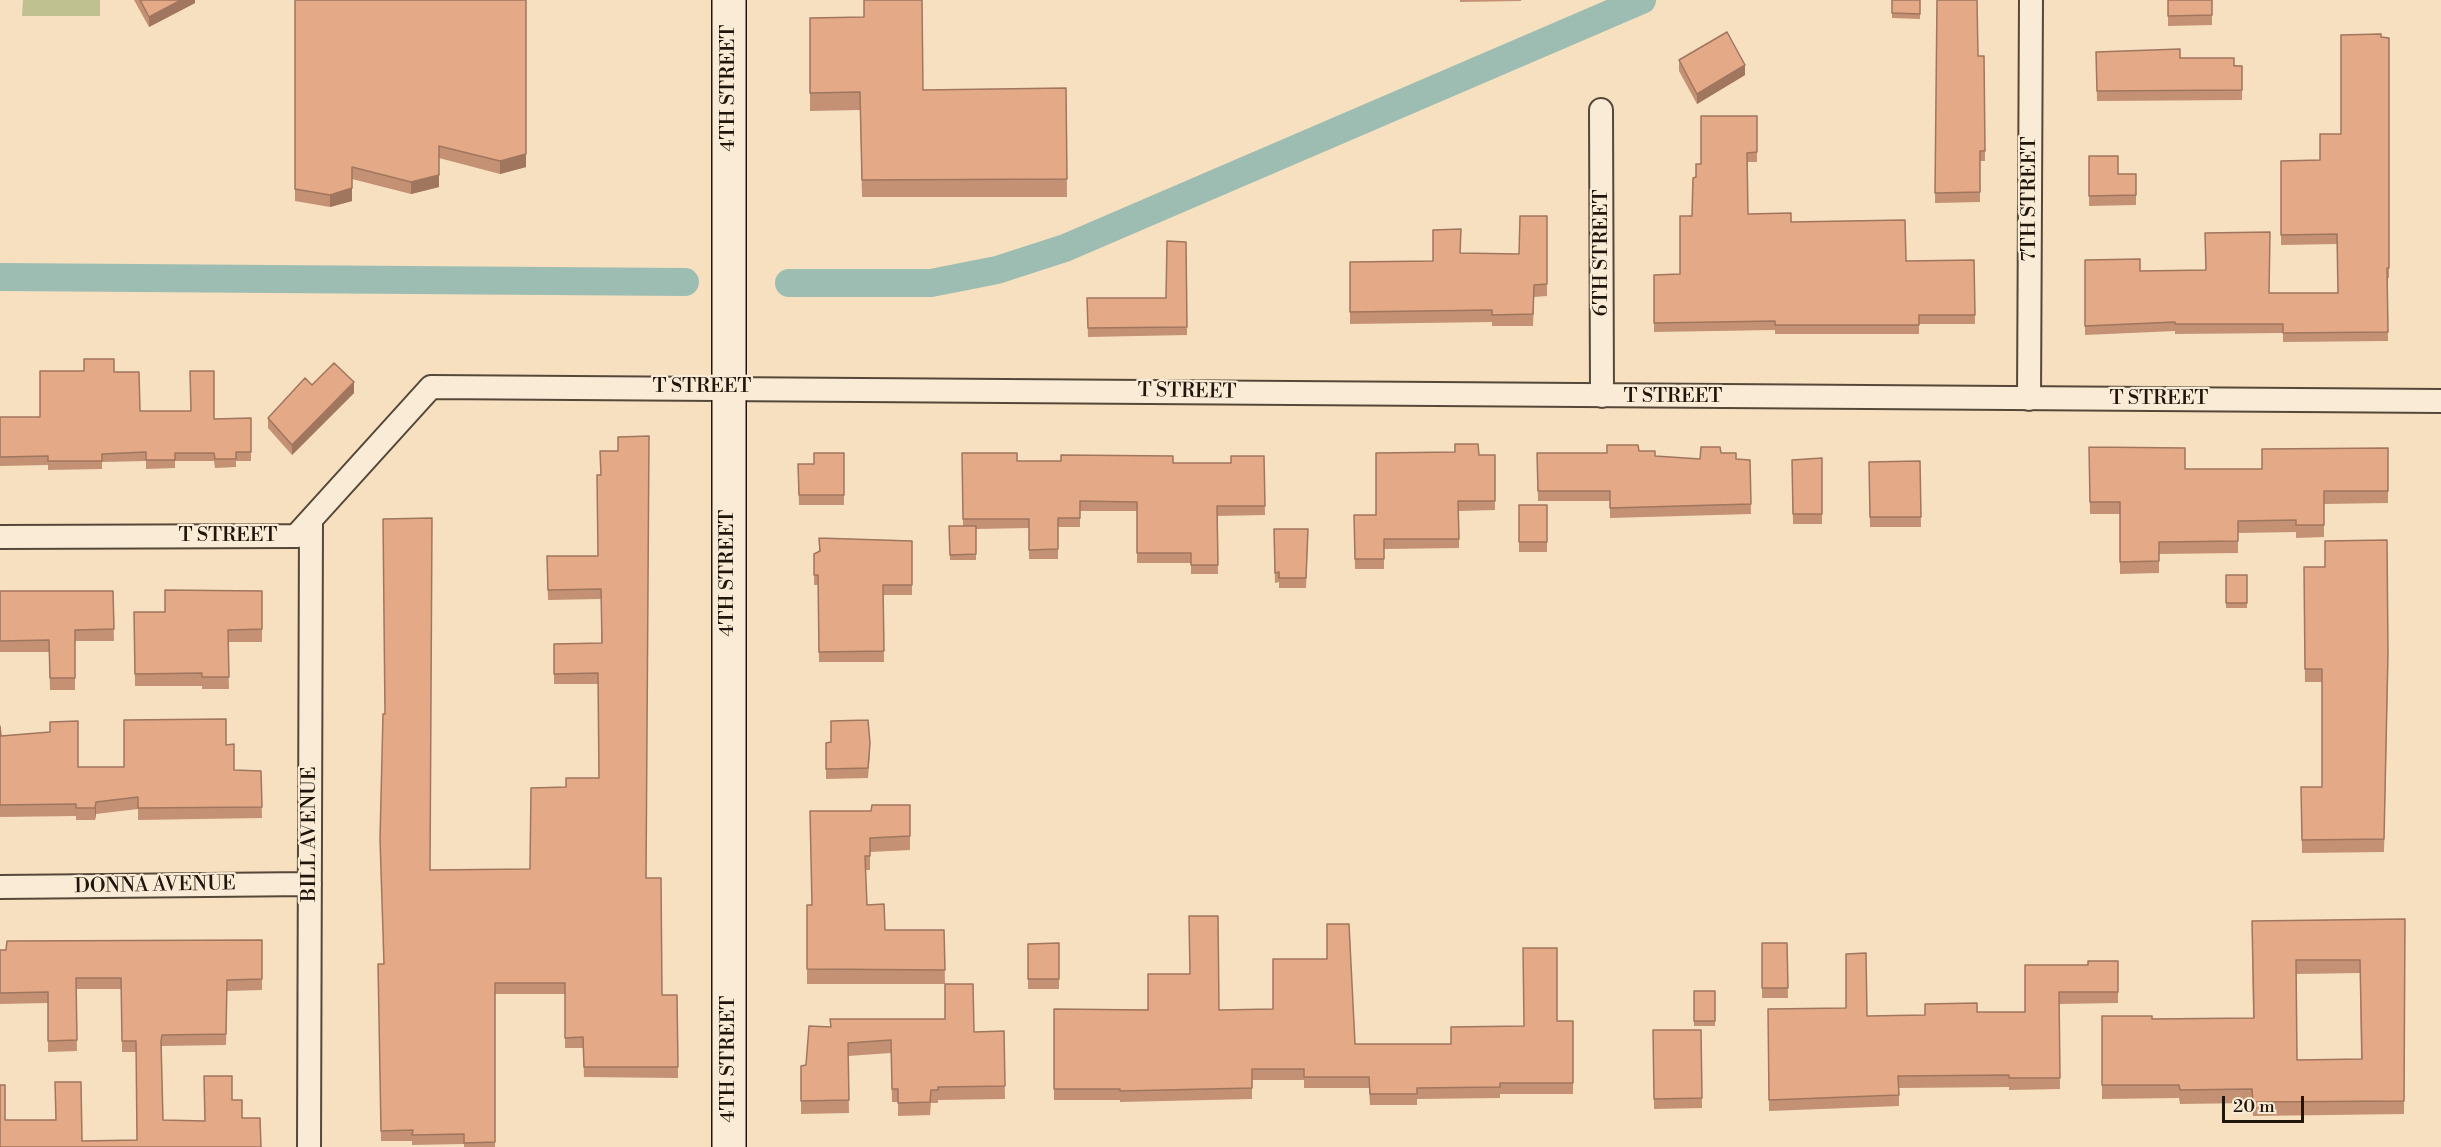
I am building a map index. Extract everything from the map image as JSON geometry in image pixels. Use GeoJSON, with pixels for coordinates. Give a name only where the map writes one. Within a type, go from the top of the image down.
{"type":"FeatureCollection","features":[{"type":"Feature","properties":{"kind":"street","name":"4TH STREET"},"geometry":{"type":"LineString","coordinates":[[729,0],[727,387],[729,1147]]}},
{"type":"Feature","properties":{"kind":"street","name":"7TH STREET"},"geometry":{"type":"LineString","coordinates":[[2029,399],[2031,0]]}},
{"type":"Feature","properties":{"kind":"street","name":"6TH STREET"},"geometry":{"type":"LineString","coordinates":[[1601,110],[1602,396]]}},
{"type":"Feature","properties":{"kind":"street","name":"T STREET"},"geometry":{"type":"LineString","coordinates":[[0,537],[296,536],[431,387],[727,387],[1602,396],[2441,401]]}},
{"type":"Feature","properties":{"kind":"street","name":"BILL AVENUE"},"geometry":{"type":"LineString","coordinates":[[309,1147],[311,521]]}},
{"type":"Feature","properties":{"kind":"street","name":"DONNA AVENUE"},"geometry":{"type":"LineString","coordinates":[[0,887],[310,884]]}},
{"type":"Feature","properties":{"kind":"green space"},"geometry":{"type":"Polygon","coordinates":[[[23,0],[100,0],[100,16],[22,16],[23,0]]]}},
{"type":"Feature","properties":{"kind":"building"},"geometry":{"type":"Polygon","coordinates":[[[140,0],[181,0],[149,17],[140,0]]]}},
{"type":"Feature","properties":{"kind":"building"},"geometry":{"type":"Polygon","coordinates":[[[295,0],[526,0],[526,154],[500,161],[439,146],[439,175],[411,182],[352,167],[352,188],[330,195],[295,189],[295,0]]]}},
{"type":"Feature","properties":{"kind":"building"},"geometry":{"type":"Polygon","coordinates":[[[864,0],[922,0],[923,90],[1066,88],[1067,179],[862,180],[860,92],[810,93],[810,18],[864,17],[864,0]]]}},
{"type":"Feature","properties":{"kind":"building"},"geometry":{"type":"Polygon","coordinates":[[[1892,0],[1920,0],[1920,14],[1892,13],[1892,0]]]}},
{"type":"Feature","properties":{"kind":"building"},"geometry":{"type":"Polygon","coordinates":[[[1937,0],[1977,0],[1978,56],[1984,56],[1985,151],[1980,151],[1980,192],[1935,193],[1937,0]]]}},
{"type":"Feature","properties":{"kind":"building"},"geometry":{"type":"Polygon","coordinates":[[[2168,0],[2212,0],[2212,15],[2168,16],[2168,0]]]}},
{"type":"Feature","properties":{"kind":"building"},"geometry":{"type":"Polygon","coordinates":[[[1727,32],[1745,65],[1697,94],[1679,60],[1727,32]]]}},
{"type":"Feature","properties":{"kind":"building"},"geometry":{"type":"Polygon","coordinates":[[[2381,34],[2381,37],[2389,38],[2388,332],[2283,333],[2283,324],[2175,324],[2175,322],[2085,326],[2085,260],[2140,259],[2140,271],[2206,270],[2205,233],[2270,232],[2269,293],[2338,293],[2337,234],[2281,235],[2281,161],[2320,160],[2320,134],[2341,134],[2341,35],[2381,34]]]}},
{"type":"Feature","properties":{"kind":"building"},"geometry":{"type":"Polygon","coordinates":[[[2180,49],[2180,58],[2234,58],[2234,66],[2242,66],[2242,90],[2097,91],[2096,52],[2180,49]]]}},
{"type":"Feature","properties":{"kind":"building"},"geometry":{"type":"Polygon","coordinates":[[[1701,116],[1757,116],[1757,152],[1747,153],[1748,214],[1791,213],[1791,222],[1905,220],[1906,261],[1974,260],[1975,315],[1919,315],[1919,325],[1775,325],[1775,321],[1654,323],[1654,275],[1680,274],[1680,216],[1692,216],[1693,178],[1696,177],[1696,164],[1701,164],[1701,116]]]}},
{"type":"Feature","properties":{"kind":"building"},"geometry":{"type":"Polygon","coordinates":[[[2089,156],[2118,156],[2118,174],[2136,174],[2136,195],[2089,196],[2089,156]]]}},
{"type":"Feature","properties":{"kind":"building"},"geometry":{"type":"Polygon","coordinates":[[[1520,216],[1547,216],[1547,284],[1534,285],[1533,314],[1492,315],[1492,310],[1350,312],[1350,262],[1433,261],[1433,230],[1461,229],[1460,253],[1519,254],[1520,216]]]}},
{"type":"Feature","properties":{"kind":"building"},"geometry":{"type":"Polygon","coordinates":[[[1167,241],[1186,242],[1187,327],[1088,328],[1087,298],[1166,298],[1167,241]]]}},
{"type":"Feature","properties":{"kind":"building"},"geometry":{"type":"Polygon","coordinates":[[[84,359],[114,359],[114,372],[139,372],[140,411],[191,411],[190,371],[214,371],[214,419],[251,418],[251,452],[236,452],[236,459],[215,459],[214,453],[175,453],[175,460],[146,460],[146,452],[102,454],[102,461],[48,461],[48,456],[0,457],[0,417],[40,417],[40,371],[84,371],[84,359]]]}},
{"type":"Feature","properties":{"kind":"building"},"geometry":{"type":"Polygon","coordinates":[[[334,363],[354,382],[292,445],[268,418],[305,378],[312,385],[334,363]]]}},
{"type":"Feature","properties":{"kind":"building"},"geometry":{"type":"Polygon","coordinates":[[[649,436],[646,878],[661,878],[662,995],[677,995],[678,1067],[584,1067],[583,1037],[565,1038],[565,983],[495,983],[495,1142],[464,1143],[464,1134],[412,1135],[413,1130],[381,1131],[378,964],[384,964],[380,839],[383,714],[385,714],[383,519],[432,518],[430,870],[530,869],[531,788],[566,787],[566,778],[599,778],[598,673],[554,674],[554,644],[602,643],[601,589],[548,590],[547,556],[598,556],[597,475],[601,475],[600,451],[618,451],[618,437],[649,436]]]}},
{"type":"Feature","properties":{"kind":"building"},"geometry":{"type":"Polygon","coordinates":[[[1455,444],[1478,444],[1479,455],[1495,455],[1495,501],[1458,501],[1459,539],[1384,539],[1384,559],[1355,559],[1354,515],[1376,515],[1376,453],[1455,452],[1455,444]]]}},
{"type":"Feature","properties":{"kind":"building"},"geometry":{"type":"Polygon","coordinates":[[[1607,445],[1638,445],[1639,451],[1655,451],[1655,456],[1700,459],[1701,447],[1720,447],[1721,453],[1736,453],[1736,459],[1750,460],[1751,504],[1610,508],[1610,491],[1538,491],[1537,453],[1607,453],[1607,445]]]}},
{"type":"Feature","properties":{"kind":"building"},"geometry":{"type":"Polygon","coordinates":[[[2089,447],[2185,448],[2185,469],[2262,469],[2262,449],[2388,448],[2388,491],[2324,491],[2324,525],[2296,525],[2296,520],[2238,521],[2238,541],[2159,542],[2159,561],[2120,562],[2120,502],[2090,502],[2089,447]]]}},
{"type":"Feature","properties":{"kind":"building"},"geometry":{"type":"Polygon","coordinates":[[[814,453],[844,453],[844,495],[799,495],[798,464],[814,464],[814,453]]]}},
{"type":"Feature","properties":{"kind":"building"},"geometry":{"type":"Polygon","coordinates":[[[962,453],[1017,453],[1017,461],[1061,461],[1061,455],[1173,456],[1173,463],[1231,463],[1231,456],[1264,456],[1265,506],[1217,506],[1218,565],[1191,565],[1191,553],[1137,553],[1137,502],[1080,501],[1080,518],[1058,518],[1058,549],[1029,550],[1029,519],[963,519],[962,453]]]}},
{"type":"Feature","properties":{"kind":"building"},"geometry":{"type":"Polygon","coordinates":[[[1822,458],[1822,514],[1793,514],[1792,460],[1822,458]]]}},
{"type":"Feature","properties":{"kind":"building"},"geometry":{"type":"Polygon","coordinates":[[[1920,461],[1921,517],[1870,517],[1869,462],[1920,461]]]}},
{"type":"Feature","properties":{"kind":"building"},"geometry":{"type":"Polygon","coordinates":[[[1519,505],[1547,505],[1547,542],[1519,542],[1519,505]]]}},
{"type":"Feature","properties":{"kind":"building"},"geometry":{"type":"Polygon","coordinates":[[[949,526],[976,526],[976,554],[950,555],[949,526]]]}},
{"type":"Feature","properties":{"kind":"building"},"geometry":{"type":"Polygon","coordinates":[[[1274,529],[1308,529],[1306,578],[1279,578],[1279,572],[1275,573],[1274,529]]]}},
{"type":"Feature","properties":{"kind":"building"},"geometry":{"type":"Polygon","coordinates":[[[819,538],[912,541],[912,585],[883,585],[884,651],[819,652],[818,575],[814,575],[814,554],[820,551],[819,538]]]}},
{"type":"Feature","properties":{"kind":"building"},"geometry":{"type":"Polygon","coordinates":[[[2387,540],[2388,653],[2384,839],[2302,840],[2301,787],[2322,787],[2322,669],[2305,669],[2304,567],[2325,567],[2325,541],[2387,540]]]}},
{"type":"Feature","properties":{"kind":"building"},"geometry":{"type":"Polygon","coordinates":[[[2226,575],[2247,575],[2247,603],[2226,603],[2226,575]]]}},
{"type":"Feature","properties":{"kind":"building"},"geometry":{"type":"Polygon","coordinates":[[[165,590],[262,591],[262,629],[228,630],[229,677],[202,677],[202,673],[135,674],[134,612],[165,612],[165,590]]]}},
{"type":"Feature","properties":{"kind":"building"},"geometry":{"type":"Polygon","coordinates":[[[0,591],[113,591],[114,629],[75,630],[75,678],[50,678],[49,640],[0,641],[0,591]]]}},
{"type":"Feature","properties":{"kind":"building"},"geometry":{"type":"Polygon","coordinates":[[[226,719],[226,745],[234,744],[234,770],[261,771],[262,807],[138,808],[138,797],[96,802],[95,808],[76,808],[76,804],[0,805],[0,726],[1,736],[50,732],[50,722],[78,721],[78,767],[124,767],[124,720],[226,719]]]}},
{"type":"Feature","properties":{"kind":"building"},"geometry":{"type":"Polygon","coordinates":[[[868,720],[870,743],[868,768],[826,769],[826,743],[831,742],[831,721],[868,720]]]}},
{"type":"Feature","properties":{"kind":"building"},"geometry":{"type":"Polygon","coordinates":[[[872,805],[910,805],[910,836],[870,838],[870,856],[865,856],[867,905],[884,904],[885,930],[944,930],[945,970],[807,969],[807,905],[812,905],[810,811],[871,811],[872,805]]]}},
{"type":"Feature","properties":{"kind":"building"},"geometry":{"type":"Polygon","coordinates":[[[1189,916],[1218,916],[1219,1010],[1273,1009],[1273,959],[1327,959],[1327,924],[1349,924],[1355,1044],[1451,1044],[1451,1027],[1524,1026],[1523,948],[1557,948],[1557,1021],[1573,1021],[1573,1083],[1500,1083],[1500,1087],[1417,1088],[1417,1094],[1370,1094],[1369,1077],[1304,1077],[1304,1069],[1252,1069],[1252,1088],[1120,1091],[1120,1089],[1054,1089],[1054,1009],[1148,1010],[1148,974],[1190,974],[1189,916]]]}},
{"type":"Feature","properties":{"kind":"building"},"geometry":{"type":"Polygon","coordinates":[[[2405,919],[2404,1101],[2253,1102],[2252,1089],[2180,1090],[2179,1085],[2102,1085],[2102,1016],[2152,1016],[2152,1019],[2254,1018],[2252,921],[2405,919]],[[2296,960],[2297,1060],[2362,1059],[2360,960],[2296,960]]]}},
{"type":"Feature","properties":{"kind":"building"},"geometry":{"type":"Polygon","coordinates":[[[262,940],[262,979],[227,980],[226,1034],[162,1035],[161,1041],[163,1120],[205,1121],[204,1076],[232,1076],[232,1100],[242,1100],[242,1118],[260,1118],[261,1147],[0,1147],[0,1085],[5,1085],[5,1120],[56,1120],[55,1082],[81,1082],[82,1141],[137,1140],[136,1041],[122,1041],[121,978],[76,978],[77,1040],[48,1041],[48,992],[0,993],[0,950],[6,950],[7,941],[262,940]]]}},
{"type":"Feature","properties":{"kind":"building"},"geometry":{"type":"Polygon","coordinates":[[[1059,943],[1059,979],[1028,979],[1028,944],[1059,943]]]}},
{"type":"Feature","properties":{"kind":"building"},"geometry":{"type":"Polygon","coordinates":[[[1762,943],[1787,943],[1788,988],[1762,988],[1762,943]]]}},
{"type":"Feature","properties":{"kind":"building"},"geometry":{"type":"Polygon","coordinates":[[[1866,953],[1867,1016],[1925,1015],[1925,1004],[1977,1003],[1977,1012],[2025,1012],[2025,965],[2088,965],[2088,961],[2118,961],[2118,992],[2059,992],[2060,1078],[2009,1078],[2009,1075],[1898,1076],[1899,1095],[1769,1100],[1768,1009],[1846,1008],[1846,954],[1866,953]]]}},
{"type":"Feature","properties":{"kind":"building"},"geometry":{"type":"Polygon","coordinates":[[[945,984],[973,984],[974,1032],[1004,1031],[1005,1086],[938,1087],[938,1090],[931,1090],[930,1102],[898,1103],[898,1089],[892,1089],[891,1040],[848,1043],[849,1100],[801,1101],[801,1066],[806,1065],[809,1026],[831,1027],[830,1019],[945,1019],[945,984]]]}},
{"type":"Feature","properties":{"kind":"building"},"geometry":{"type":"Polygon","coordinates":[[[1694,991],[1715,991],[1715,1021],[1694,1021],[1694,991]]]}},
{"type":"Feature","properties":{"kind":"building"},"geometry":{"type":"Polygon","coordinates":[[[1653,1030],[1701,1030],[1702,1098],[1654,1099],[1653,1030]]]}},
{"type":"Feature","properties":{"kind":"waterway"},"geometry":{"type":"LineString","coordinates":[[789,283],[931,283],[997,270],[1065,248],[1642,0]]}},
{"type":"Feature","properties":{"kind":"waterway"},"geometry":{"type":"LineString","coordinates":[[0,277],[685,282]]}}]}
